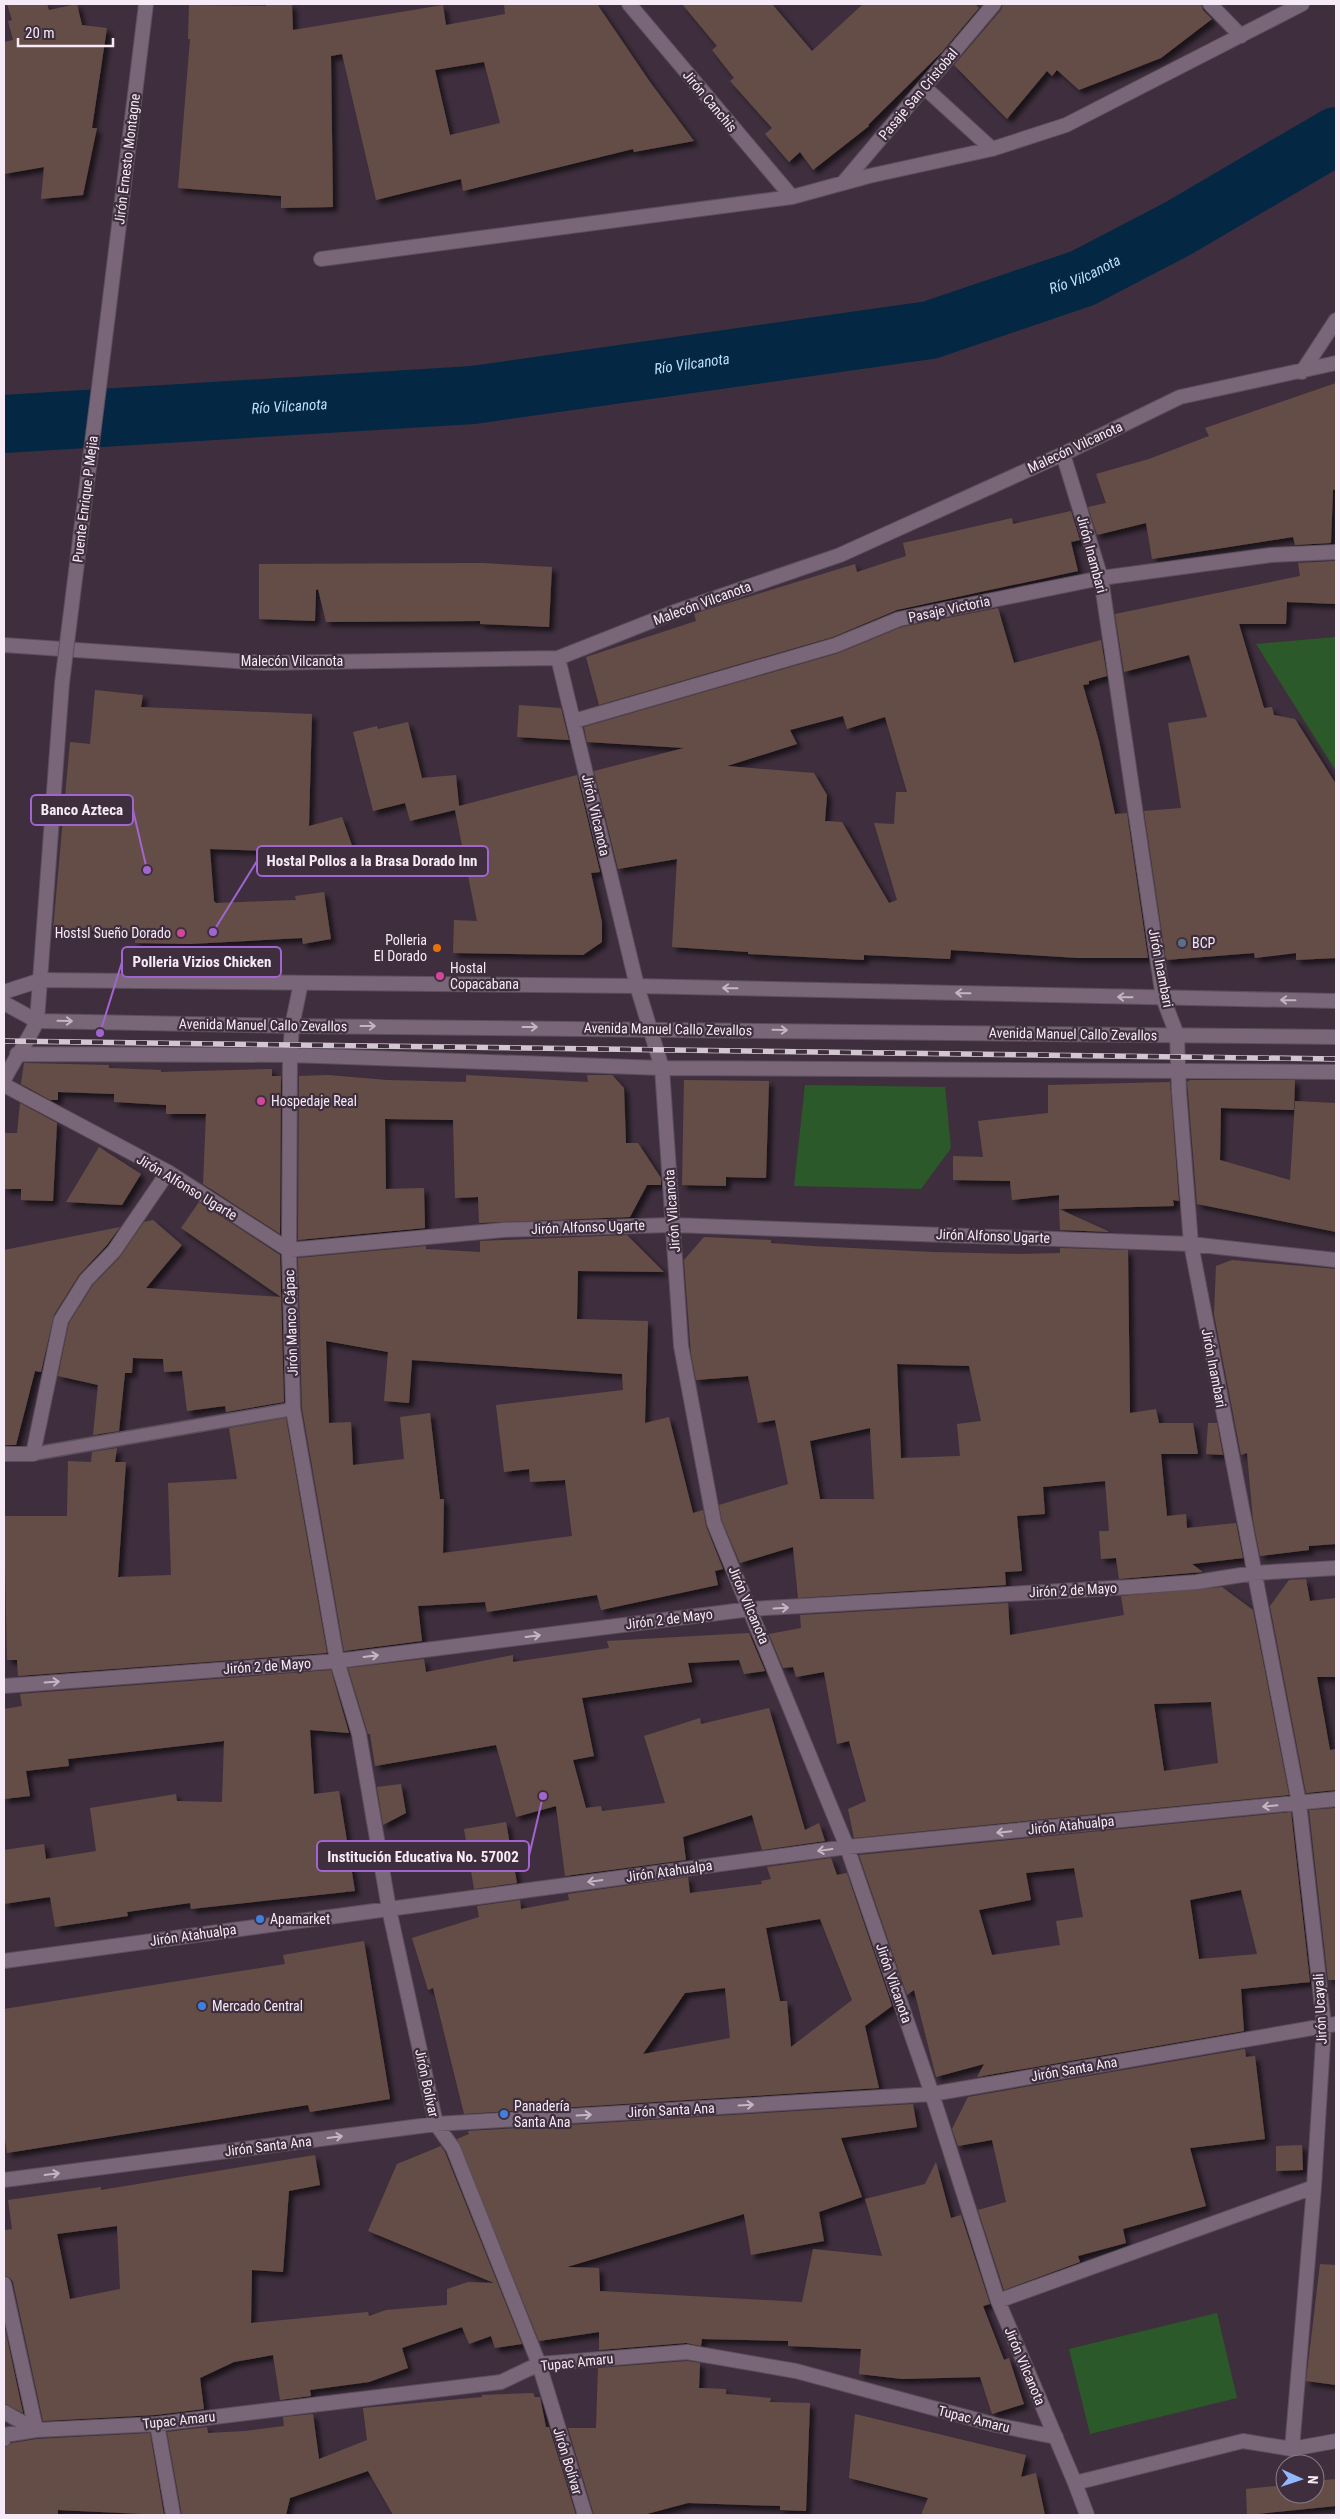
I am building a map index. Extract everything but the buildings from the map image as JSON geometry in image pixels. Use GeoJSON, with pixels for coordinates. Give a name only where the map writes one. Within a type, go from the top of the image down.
{"type":"FeatureCollection","features":[{"type":"Feature","properties":{"kind":"street","name":"Jirón Ernesto Montagne"},"geometry":{"type":"LineString","coordinates":[[108,315],[146,4]]}},
{"type":"Feature","properties":{"kind":"street","name":"Jirón Canchis"},"geometry":{"type":"LineString","coordinates":[[628,4],[792,197]]}},
{"type":"Feature","properties":{"kind":"street","name":"Pasaje San Cristobal"},"geometry":{"type":"LineString","coordinates":[[843,184],[994,4]]}},
{"type":"Feature","properties":{"kind":"street"},"geometry":{"type":"LineString","coordinates":[[1210,4],[1241,36]]}},
{"type":"Feature","properties":{"kind":"street"},"geometry":{"type":"LineString","coordinates":[[322,259],[792,197],[992,149],[1066,124],[1302,4]]}},
{"type":"Feature","properties":{"kind":"street"},"geometry":{"type":"LineString","coordinates":[[924,87],[992,149]]}},
{"type":"Feature","properties":{"kind":"street","name":"Puente Enrique P Mejia"},"geometry":{"type":"LineString","coordinates":[[41,980],[62,683],[108,315]]}},
{"type":"Feature","properties":{"kind":"street"},"geometry":{"type":"LineString","coordinates":[[1302,372],[1336,320]]}},
{"type":"Feature","properties":{"kind":"street","name":"Malecón Vilcanota"},"geometry":{"type":"LineString","coordinates":[[4,646],[265,662],[558,658],[677,611],[840,555],[1063,454],[1180,397],[1336,364]]}},
{"type":"Feature","properties":{"kind":"street","name":"Jirón Inambari"},"geometry":{"type":"LineString","coordinates":[[1063,454],[1101,578],[1163,998],[1177,1035],[1180,1070],[1179,1092],[1191,1244],[1254,1573]]}},
{"type":"Feature","properties":{"kind":"street","name":"Pasaje Victoria"},"geometry":{"type":"LineString","coordinates":[[574,720],[836,645],[899,619],[1101,578],[1271,555],[1336,552]]}},
{"type":"Feature","properties":{"kind":"street","name":"Jirón Vilcanota"},"geometry":{"type":"LineString","coordinates":[[558,658],[637,986],[662,1068],[681,1346],[714,1523],[751,1609],[847,1847],[932,2094],[998,2302],[1076,2483],[1087,2515]]}},
{"type":"Feature","properties":{"kind":"street"},"geometry":{"type":"LineString","coordinates":[[4,992],[41,980],[637,986],[1336,1001]]}},
{"type":"Feature","properties":{"kind":"street"},"geometry":{"type":"LineString","coordinates":[[4,1080],[17,1054],[28,1042],[37,1021],[41,980]]}},
{"type":"Feature","properties":{"kind":"street","name":"Jirón Manco Cápac"},"geometry":{"type":"LineString","coordinates":[[301,982],[292,1026],[290,1055],[288,1250],[294,1409],[338,1660]]}},
{"type":"Feature","properties":{"kind":"street","name":"Avenida Manuel Callo Zevallos"},"geometry":{"type":"LineString","coordinates":[[4,1003],[37,1021],[292,1026],[649,1028],[1336,1037]]}},
{"type":"Feature","properties":{"kind":"street"},"geometry":{"type":"LineString","coordinates":[[17,1054],[290,1055],[662,1068],[1336,1072]]}},
{"type":"Feature","properties":{"kind":"street","name":"Jirón Alfonso Ugarte"},"geometry":{"type":"LineString","coordinates":[[4,1085],[168,1172],[288,1250],[503,1230],[672,1225],[1191,1244],[1336,1260]]}},
{"type":"Feature","properties":{"kind":"street"},"geometry":{"type":"LineString","coordinates":[[4,1454],[33,1454],[62,1320],[86,1280],[114,1251],[168,1172]]}},
{"type":"Feature","properties":{"kind":"street","name":"Jirón 2 de Mayo"},"geometry":{"type":"LineString","coordinates":[[4,1686],[338,1660],[751,1609],[1130,1587],[1197,1582],[1254,1573],[1336,1568]]}},
{"type":"Feature","properties":{"kind":"street","name":"Jirón Ucayali"},"geometry":{"type":"LineString","coordinates":[[1254,1573],[1299,1803],[1330,2025],[1292,2449]]}},
{"type":"Feature","properties":{"kind":"street","name":"Jirón Bolívar"},"geometry":{"type":"LineString","coordinates":[[338,1660],[358,1734],[389,1909],[436,2124],[453,2148],[539,2364],[585,2515]]}},
{"type":"Feature","properties":{"kind":"street","name":"Jirón Atahualpa"},"geometry":{"type":"LineString","coordinates":[[4,1961],[847,1847],[1336,1799]]}},
{"type":"Feature","properties":{"kind":"street","name":"Jirón Santa Ana"},"geometry":{"type":"LineString","coordinates":[[4,2180],[436,2124],[932,2094],[1330,2025]]}},
{"type":"Feature","properties":{"kind":"street"},"geometry":{"type":"LineString","coordinates":[[998,2302],[1314,2187]]}},
{"type":"Feature","properties":{"kind":"street"},"geometry":{"type":"LineString","coordinates":[[4,2284],[36,2430]]}},
{"type":"Feature","properties":{"kind":"street","name":"Tupac Amaru"},"geometry":{"type":"LineString","coordinates":[[4,2439],[5,2435],[36,2430],[157,2424],[501,2382],[539,2364],[687,2352],[796,2372],[996,2425],[1056,2437]]}},
{"type":"Feature","properties":{"kind":"street"},"geometry":{"type":"LineString","coordinates":[[4,2412],[36,2430]]}},
{"type":"Feature","properties":{"kind":"street"},"geometry":{"type":"LineString","coordinates":[[157,2424],[172,2515]]}},
{"type":"Feature","properties":{"kind":"street"},"geometry":{"type":"LineString","coordinates":[[1076,2483],[1243,2441],[1292,2449],[1336,2441]]}},
{"type":"Feature","properties":{"kind":"lane"},"geometry":{"type":"LineString","coordinates":[[33,1454],[294,1409]]}},
{"type":"Feature","properties":{"kind":"green space"},"geometry":{"type":"Polygon","coordinates":[[[1336,637],[1336,771],[1256,644],[1336,637]]]}},
{"type":"Feature","properties":{"kind":"green space"},"geometry":{"type":"Polygon","coordinates":[[[805,1085],[945,1087],[951,1148],[921,1189],[794,1186],[805,1085]]]}},
{"type":"Feature","properties":{"kind":"green space"},"geometry":{"type":"Polygon","coordinates":[[[1217,2313],[1237,2398],[1090,2434],[1069,2349],[1217,2313]]]}},
{"type":"Feature","properties":{"kind":"waterway","name":"Río Vilcanota"},"geometry":{"type":"LineString","coordinates":[[4,424],[473,395],[930,330],[1083,278],[1177,229],[1336,136]]}},
{"type":"Feature","properties":{"kind":"railway"},"geometry":{"type":"LineString","coordinates":[[4,1041],[1336,1059]]}},
{"type":"Feature","properties":{"kind":"place","name":"Banco Azteca"},"geometry":{"type":"Point","coordinates":[147,870]}},
{"type":"Feature","properties":{"kind":"place","name":"Hostal Pollos a la Brasa Dorado Inn"},"geometry":{"type":"Point","coordinates":[213,932]}},
{"type":"Feature","properties":{"kind":"place","name":"Hostsl Sueño Dorado"},"geometry":{"type":"Point","coordinates":[181,933]}},
{"type":"Feature","properties":{"kind":"place","name":"BCP"},"geometry":{"type":"Point","coordinates":[1182,943]}},
{"type":"Feature","properties":{"kind":"place","name":"Polleria EI Dorado"},"geometry":{"type":"Point","coordinates":[437,948]}},
{"type":"Feature","properties":{"kind":"place","name":"Hostal Copacabana"},"geometry":{"type":"Point","coordinates":[440,976]}},
{"type":"Feature","properties":{"kind":"place","name":"Polleria Vizios Chicken"},"geometry":{"type":"Point","coordinates":[100,1033]}},
{"type":"Feature","properties":{"kind":"place","name":"Hospedaje Real"},"geometry":{"type":"Point","coordinates":[261,1101]}},
{"type":"Feature","properties":{"kind":"place","name":"Institución Educativa No. 57002"},"geometry":{"type":"Point","coordinates":[543,1796]}},
{"type":"Feature","properties":{"kind":"place","name":"Apamarket"},"geometry":{"type":"Point","coordinates":[260,1919]}},
{"type":"Feature","properties":{"kind":"place","name":"Mercado Central"},"geometry":{"type":"Point","coordinates":[202,2006]}},
{"type":"Feature","properties":{"kind":"place","name":"Panadería Santa Ana"},"geometry":{"type":"Point","coordinates":[504,2114]}}]}
